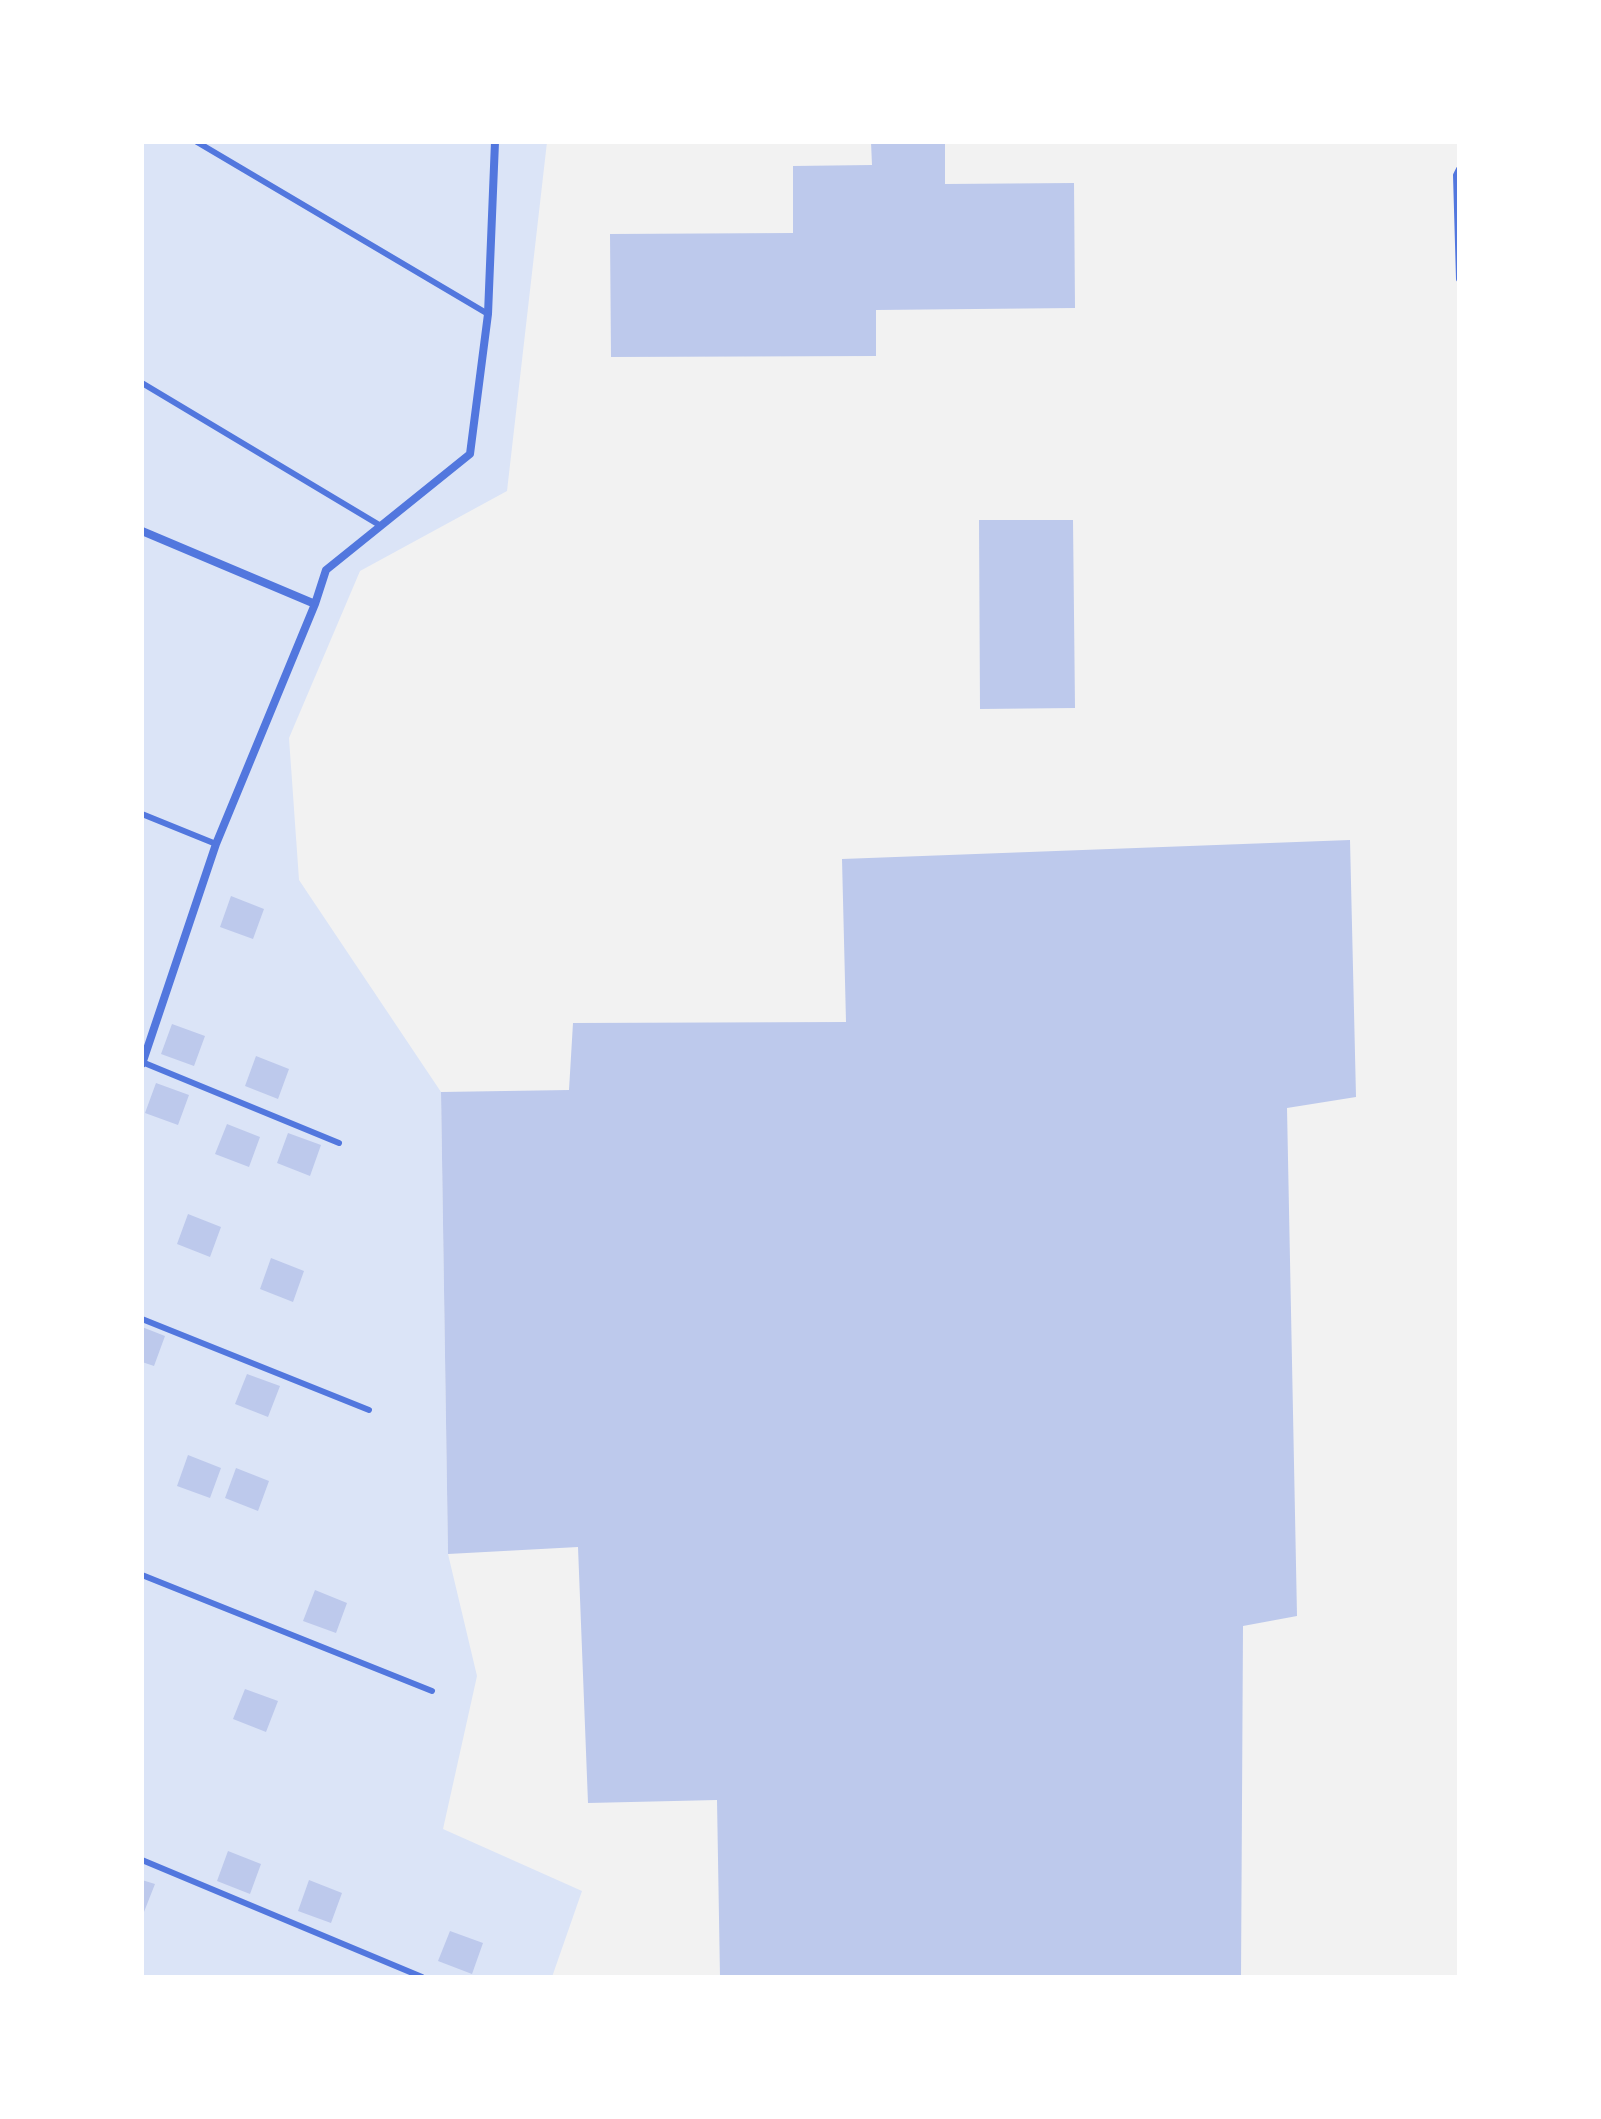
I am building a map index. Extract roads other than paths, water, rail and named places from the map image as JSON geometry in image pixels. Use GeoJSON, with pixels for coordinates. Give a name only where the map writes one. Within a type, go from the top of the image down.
{"type":"FeatureCollection","features":[{"type":"Feature","properties":{"kind":"street"},"geometry":{"type":"LineString","coordinates":[[142,1063],[216,844],[315,604],[326,570],[470,454],[488,314],[495,142]]}},
{"type":"Feature","properties":{"kind":"street"},"geometry":{"type":"LineString","coordinates":[[142,531],[315,604]]}},
{"type":"Feature","properties":{"kind":"lane"},"geometry":{"type":"LineString","coordinates":[[197,142],[488,314]]}},
{"type":"Feature","properties":{"kind":"lane"},"geometry":{"type":"LineString","coordinates":[[1459,169],[1456,175],[1459,279]]}},
{"type":"Feature","properties":{"kind":"lane"},"geometry":{"type":"LineString","coordinates":[[142,383],[381,526]]}},
{"type":"Feature","properties":{"kind":"lane"},"geometry":{"type":"LineString","coordinates":[[142,814],[216,844]]}},
{"type":"Feature","properties":{"kind":"lane"},"geometry":{"type":"LineString","coordinates":[[142,1063],[339,1143]]}},
{"type":"Feature","properties":{"kind":"lane"},"geometry":{"type":"LineString","coordinates":[[142,1319],[369,1410]]}},
{"type":"Feature","properties":{"kind":"lane"},"geometry":{"type":"LineString","coordinates":[[142,1575],[432,1691]]}},
{"type":"Feature","properties":{"kind":"lane"},"geometry":{"type":"LineString","coordinates":[[142,1860],[422,1977]]}}]}
